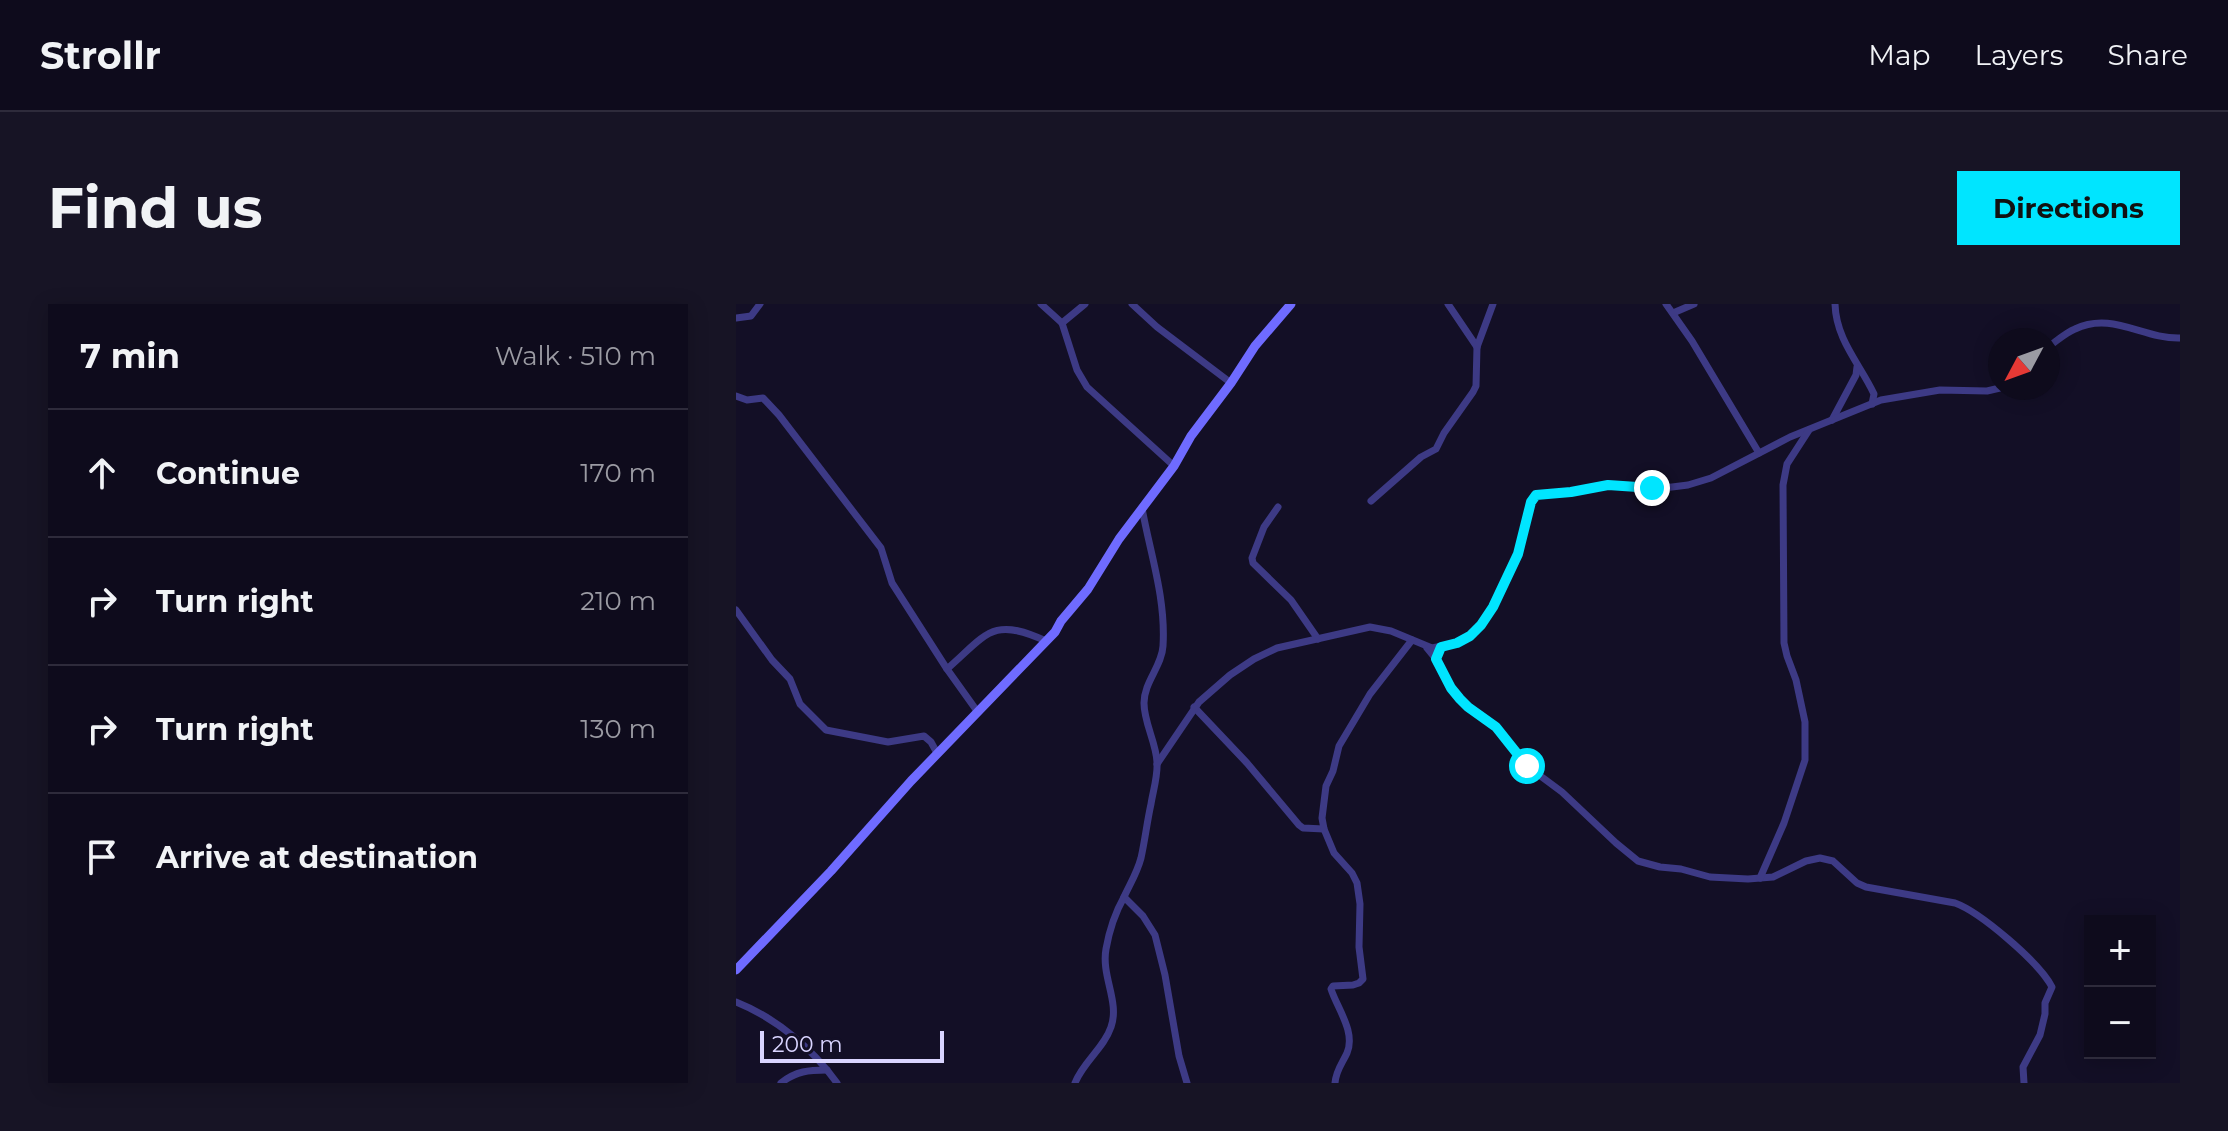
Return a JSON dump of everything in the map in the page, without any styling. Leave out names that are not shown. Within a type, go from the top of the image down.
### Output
[{"type":"street","points":[[736,318],[751,316],[760,304]]},
{"type":"street","points":[[1041,304],[1062,323],[1077,370],[1087,387],[1174,466]]},
{"type":"street","points":[[1062,323],[1085,304]]},
{"type":"street","points":[[1132,304],[1166,335],[1231,383]]},
{"type":"street","points":[[736,970],[831,871],[937,753],[1046,641],[1088,589],[1119,539],[1174,466],[1191,436],[1255,346],[1291,304]]},
{"type":"street","points":[[1448,304],[1477,347]]},
{"type":"street","points":[[1371,501],[1421,457],[1436,449],[1474,391],[1477,347],[1493,304]]},
{"type":"street","points":[[1666,304],[1759,453]]},
{"type":"street","points":[[1673,313],[1694,304]]},
{"type":"street","points":[[1835,304],[1845,342],[1878,397]]},
{"type":"street","points":[[2060,338],[2073,329],[2104,322],[2132,327],[2160,337],[2180,338]]},
{"type":"street","points":[[1832,420],[1856,375],[1857,365]]},
{"type":"street","points":[[1426,647],[1441,647],[1463,640],[1481,625],[1515,563],[1531,502],[1536,495],[1608,485],[1652,488],[1688,485],[1711,478],[1790,437],[1872,404],[1878,397],[1940,390],[1988,391]]},
{"type":"street","points":[[736,396],[752,400],[763,398],[881,548],[892,583],[977,711]]},
{"type":"street","points":[[1760,878],[1784,823],[1805,760],[1805,722],[1784,643],[1783,485],[1787,464],[1810,429]]},
{"type":"street","points":[[1278,507],[1264,527],[1252,558],[1253,563],[1291,600],[1318,639]]},
{"type":"street","points":[[1075,1083],[1112,1024],[1113,1007],[1104,964],[1110,935],[1141,858],[1157,764],[1144,700],[1163,650],[1162,612],[1142,508]]},
{"type":"street","points":[[736,610],[790,679],[800,704],[826,730],[888,742],[924,736],[937,753]]},
{"type":"street","points":[[1157,764],[1194,707],[1230,675],[1254,659],[1286,645],[1377,627],[1426,647],[1451,688],[1468,707],[1496,727],[1527,766],[1562,792],[1638,861],[1710,877],[1760,878],[1773,877],[1806,861],[1828,859],[1866,887],[1955,903],[1979,915],[2034,964],[2052,987],[2045,1001],[2040,1035],[2023,1067],[2024,1083]]},
{"type":"street","points":[[947,669],[993,630],[1026,632],[1046,641]]},
{"type":"street","points":[[1335,1083],[1337,1069],[1349,1043],[1348,1031],[1331,989],[1333,986],[1359,983],[1364,974],[1359,947],[1357,883],[1334,853],[1324,829],[1322,818],[1326,786],[1339,746],[1370,694],[1412,640]]},
{"type":"street","points":[[1436,659],[1441,647]]},
{"type":"street","points":[[1194,707],[1299,825],[1324,829]]},
{"type":"street","points":[[1124,897],[1143,916],[1155,935],[1187,1083]]},
{"type":"street","points":[[736,1002],[811,1051],[837,1083]]},
{"type":"street","points":[[781,1083],[797,1072],[827,1070]]},
{"type":"route","points":[[1527,766],[1496,727],[1468,707],[1451,688],[1436,659],[1441,647],[1470,636],[1493,607],[1515,563],[1531,502],[1536,495],[1608,485],[1652,488]]}]
